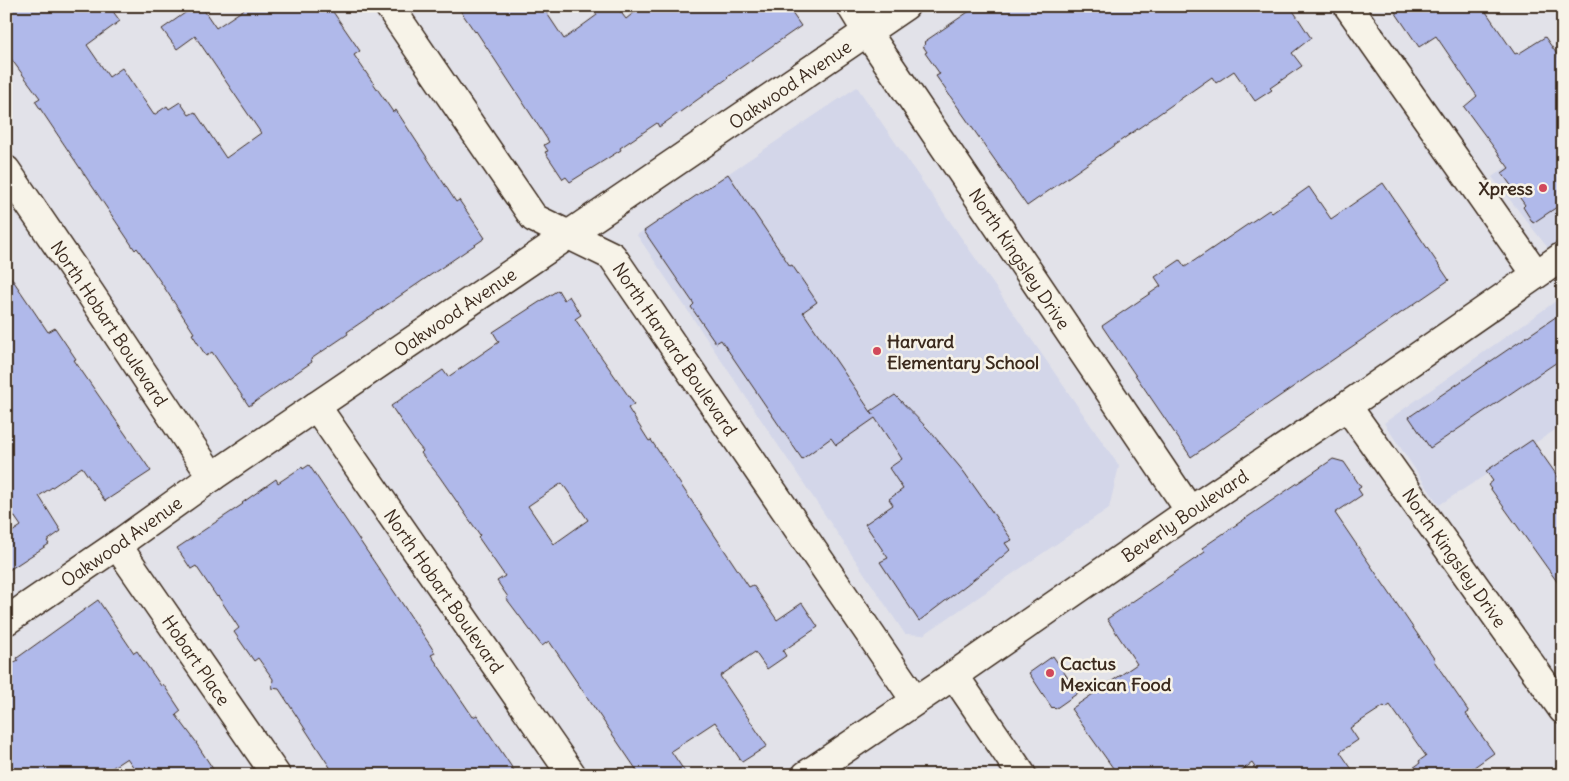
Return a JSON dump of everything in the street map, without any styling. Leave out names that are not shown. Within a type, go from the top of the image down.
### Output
[{"type":"street","name":"North Harvard Boulevard","points":[[389,6],[534,218],[612,256],[915,700]]},
{"type":"street","name":"North Kingsley Drive","points":[[851,6],[1190,511]]},
{"type":"street","name":"Oakwood Avenue","points":[[6,621],[212,477],[905,6]]},
{"type":"street","points":[[1348,6],[1536,274]]},
{"type":"street","name":"North Hobart Boulevard","points":[[6,170],[212,477]]},
{"type":"street","name":"Beverly Boulevard","points":[[806,775],[1190,511],[1347,406],[1563,256]]},
{"type":"street","name":"North Hobart Boulevard","points":[[316,406],[572,775]]},
{"type":"street","name":"North Kingsley Drive","points":[[1347,406],[1563,710]]},
{"type":"street","name":"Hobart Place","points":[[117,545],[276,775]]},
{"type":"street","points":[[954,675],[1022,775]]},
{"type":"shaded area","name":"Harvard Elementary School","points":[[857,87],[1119,466],[1109,508],[923,635],[905,634],[637,235]]},
{"type":"shaded area","points":[[1563,127],[1563,267],[1492,177]]},
{"type":"shaded area","points":[[1563,296],[1563,425],[1439,505],[1384,423]]},
{"type":"building","points":[[6,6],[109,6],[120,21],[87,45],[109,77],[122,68],[154,115],[167,106],[169,109],[180,102],[189,115],[195,112],[226,158],[261,133],[195,36],[177,49],[162,29],[195,6],[201,6],[216,28],[249,6],[329,6],[360,51],[354,55],[393,112],[396,110],[456,202],[459,200],[485,238],[347,332],[348,334],[311,359],[312,362],[249,406],[212,352],[206,356],[192,334],[194,333],[162,284],[137,248],[135,250],[35,101],[40,98],[6,52]]},
{"type":"building","points":[[457,6],[542,6],[564,39],[597,15],[591,6],[616,6],[626,19],[642,6],[787,6],[801,26],[659,127],[657,123],[620,148],[621,150],[570,182],[566,177],[563,179],[545,152],[548,151],[544,145],[549,142],[476,31]]},
{"type":"building","points":[[977,6],[1290,6],[1311,38],[1292,53],[1302,66],[1255,101],[1234,71],[1216,83],[1212,77],[1027,206],[936,76],[940,74],[925,53],[927,52],[923,46],[926,44],[924,42]]},
{"type":"building","points":[[1391,6],[1482,6],[1515,54],[1545,37],[1563,63],[1563,203],[1533,223],[1523,207],[1525,205],[1502,173],[1509,168],[1464,107],[1477,96],[1436,36],[1419,47]]},
{"type":"building","points":[[728,174],[790,266],[792,265],[817,302],[803,312],[873,415],[871,411],[895,395],[929,430],[964,472],[1012,540],[1005,543],[1010,550],[919,621],[880,562],[888,558],[865,524],[893,505],[889,499],[903,489],[889,468],[902,459],[875,418],[836,445],[831,438],[802,459],[721,340],[716,343],[691,307],[694,304],[644,231]]},
{"type":"building","points":[[1383,183],[1449,280],[1191,457],[1102,326],[1161,286],[1155,277],[1180,260],[1185,267],[1269,210],[1272,213],[1309,187],[1331,219]]},
{"type":"building","points":[[6,270],[48,332],[55,328],[76,359],[74,360],[151,471],[105,501],[82,467],[39,496],[61,531],[47,541],[49,544],[6,572],[6,536],[21,526],[6,504]]},
{"type":"building","points":[[558,290],[564,300],[569,296],[581,315],[575,319],[634,404],[628,408],[749,587],[753,585],[777,620],[802,603],[818,627],[783,651],[786,656],[767,669],[755,652],[720,676],[767,746],[742,762],[715,722],[671,751],[687,775],[640,775],[549,641],[542,646],[506,598],[508,597],[497,581],[505,576],[478,537],[480,535],[421,453],[423,451],[391,406],[443,370],[448,377],[499,342],[493,332]],"holes":[[[562,483],[588,520],[554,544],[528,506]]]},
{"type":"building","points":[[1563,312],[1563,358],[1430,448],[1409,417]]},
{"type":"building","points":[[1532,440],[1563,484],[1563,590],[1488,485],[1493,481],[1486,471]]},
{"type":"building","points":[[1333,459],[1344,462],[1361,487],[1358,489],[1362,495],[1335,513],[1435,660],[1469,712],[1466,714],[1494,753],[1463,775],[1403,775],[1420,763],[1419,761],[1426,756],[1390,705],[1386,708],[1384,706],[1350,728],[1358,740],[1340,752],[1356,775],[1260,775],[1252,763],[1236,775],[1118,775],[1071,709],[1137,664],[1107,619],[1205,552],[1202,548]]},
{"type":"building","points":[[309,465],[430,645],[435,653],[431,655],[473,717],[477,715],[517,775],[335,775],[279,689],[272,688],[273,679],[258,658],[254,661],[234,632],[239,628],[218,596],[196,566],[191,569],[177,548],[243,504],[276,479],[278,483],[302,467],[303,469]]},
{"type":"building","points":[[98,600],[134,653],[137,651],[161,686],[163,684],[181,711],[176,715],[197,743],[217,775],[139,775],[127,758],[101,775],[6,775],[6,668],[18,660],[17,658]]},
{"type":"building","points":[[1053,656],[1078,693],[1055,709],[1052,708],[1029,673]]},
{"type":"place","name":"Xpress","points":[[1543,188]]},
{"type":"place","name":"Harvard Elementary School","points":[[877,351]]},
{"type":"place","name":"Cactus Mexican Food","points":[[1050,673]]}]
